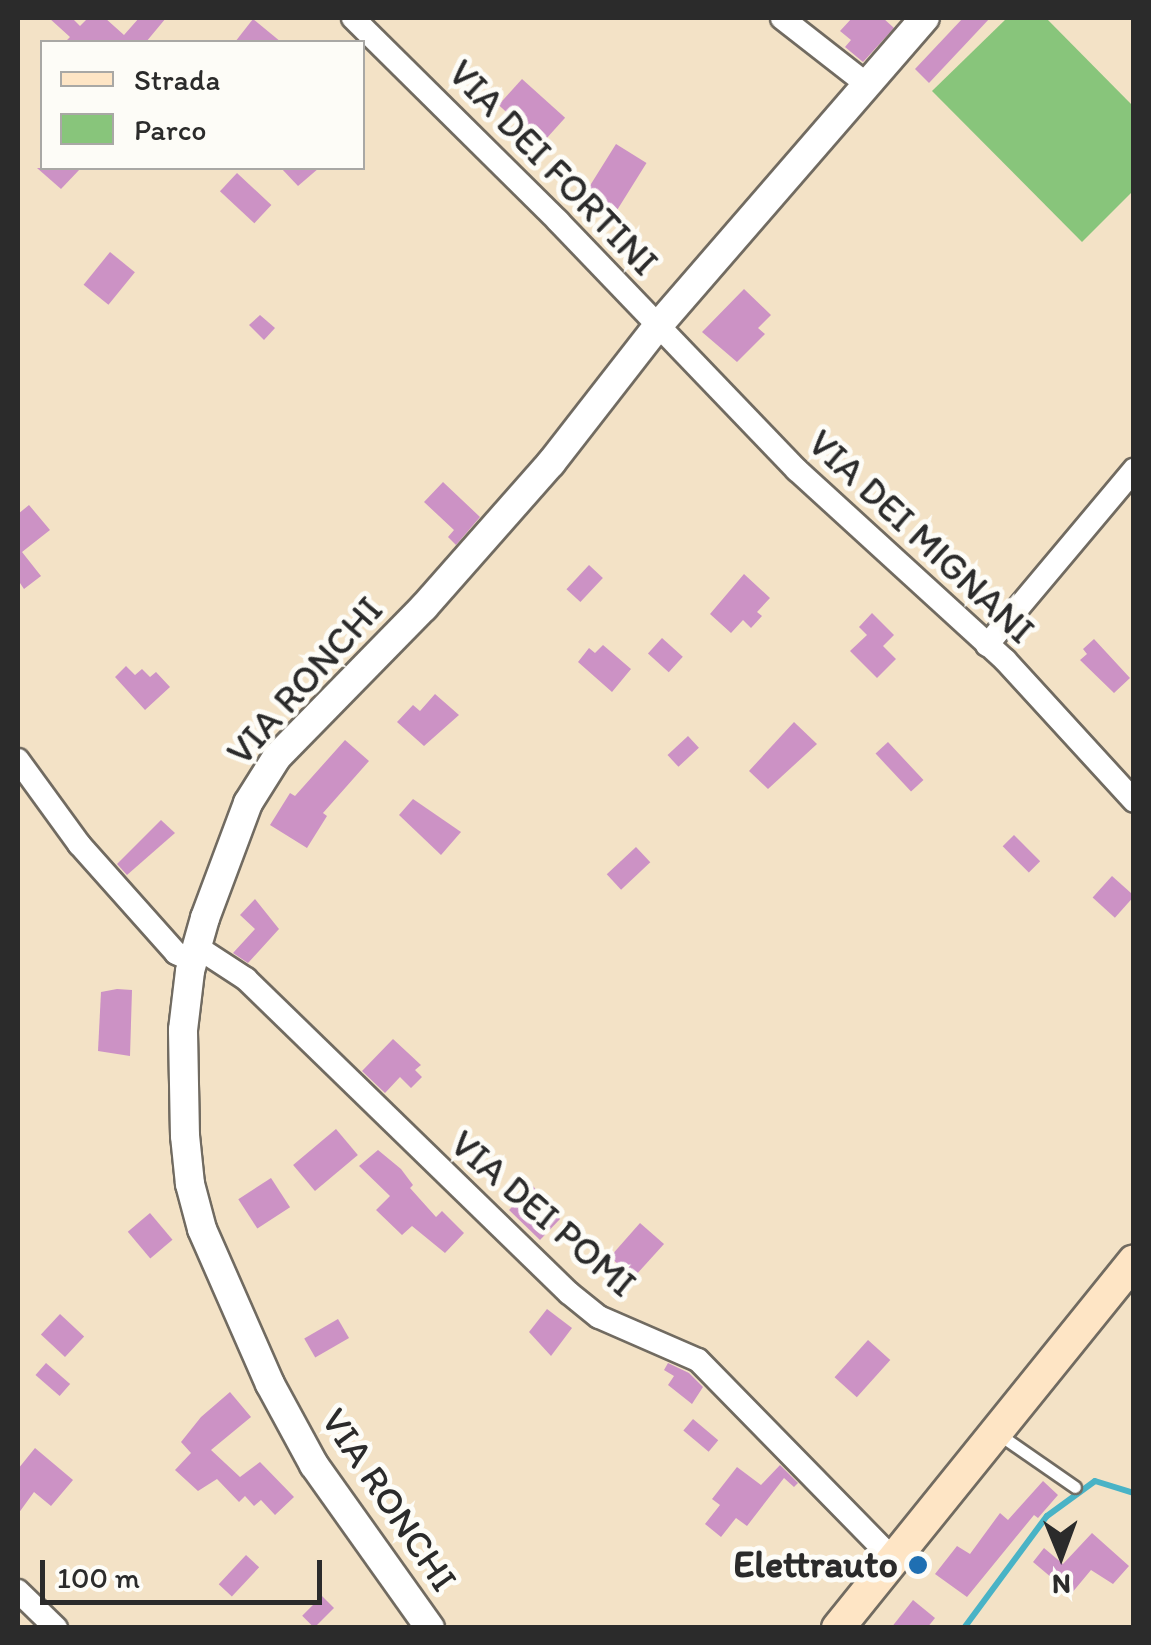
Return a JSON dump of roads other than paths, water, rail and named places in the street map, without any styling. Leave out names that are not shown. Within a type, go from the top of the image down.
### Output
[{"type":"main road","points":[[838,1628],[1134,1260]]},
{"type":"street","name":"VIA DEI FORTINI","points":[[353,18],[558,220],[657,327]]},
{"type":"street","points":[[782,18],[864,82]]},
{"type":"street","name":"VIA RONCHI","points":[[430,1628],[314,1465],[270,1384],[202,1229],[190,1184],[185,1136],[183,1030],[195,954],[248,803],[277,757],[424,607],[864,82],[925,18]]},
{"type":"street","name":"VIA DEI MIGNANI","points":[[657,327],[797,470],[987,645],[1134,802]]},
{"type":"street","points":[[987,645],[1134,470]]},
{"type":"street","name":"VIA DEI POMI","points":[[18,760],[79,844],[176,953],[195,954],[246,980],[569,1293],[599,1317],[698,1360],[893,1559]]},
{"type":"street","points":[[18,1591],[56,1628]]},
{"type":"lane","points":[[996,1432],[1076,1487]]},
{"type":"waterway","points":[[964,1628],[1047,1516],[1095,1481],[1134,1493]]},
{"type":"place","name":"Elettrauto","points":[[918,1565]]}]
